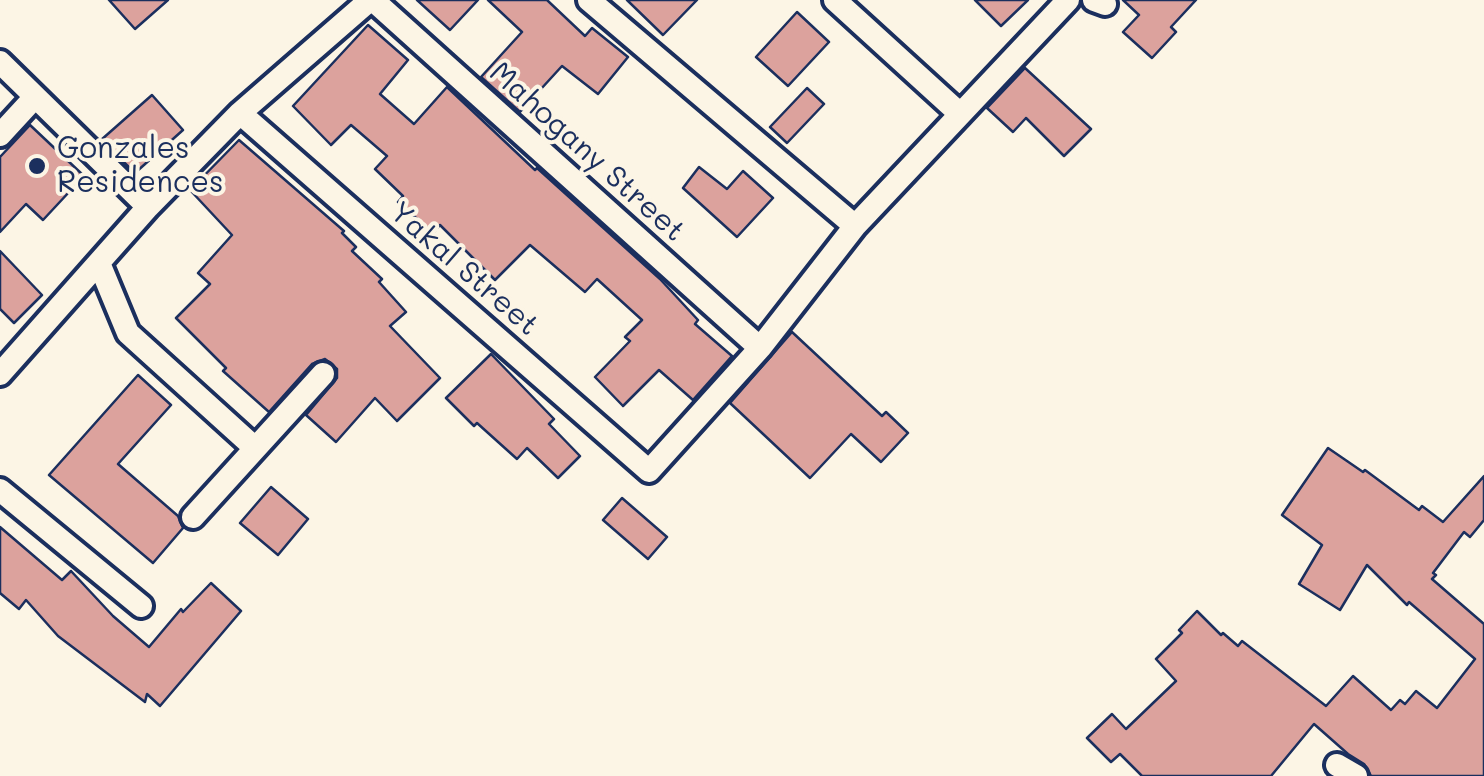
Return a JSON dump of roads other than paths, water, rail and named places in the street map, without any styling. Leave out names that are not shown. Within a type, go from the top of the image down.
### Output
[{"type":"street","points":[[0,374],[148,207],[240,112],[372,0]]},
{"type":"street","name":"Mahogany Street","points":[[372,0],[760,348]]},
{"type":"street","points":[[589,0],[854,226]]},
{"type":"street","points":[[835,0],[958,113]]},
{"type":"street","points":[[760,348],[854,226],[1068,0]]},
{"type":"street","points":[[0,62],[148,207]]},
{"type":"street","points":[[0,135],[35,97]]},
{"type":"street","name":"Yakal Street","points":[[240,112],[649,471],[760,348]]},
{"type":"street","points":[[98,263],[128,333],[255,448]]},
{"type":"street","points":[[193,517],[323,374]]},
{"type":"street","points":[[0,490],[141,606]]},
{"type":"place","name":"Gonzales Residences","points":[[37,166]]}]
